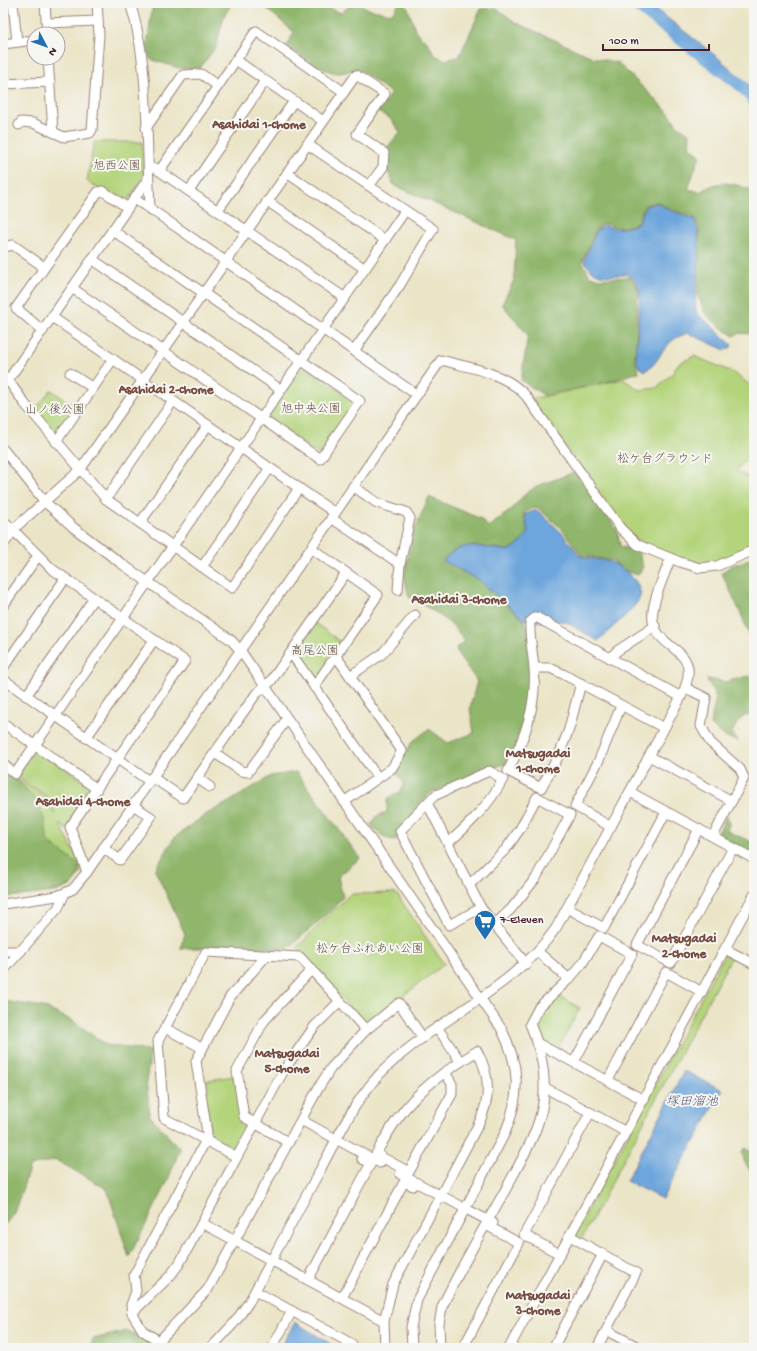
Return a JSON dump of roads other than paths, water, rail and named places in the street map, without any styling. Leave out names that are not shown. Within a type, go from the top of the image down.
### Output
[{"type":"street","points":[[13,3],[17,42]]},
{"type":"street","points":[[45,3],[47,23],[98,21]]},
{"type":"street","points":[[18,125],[21,122],[33,123],[64,137],[90,133],[92,130],[98,21],[97,3]]},
{"type":"street","points":[[130,3],[142,56],[147,164],[150,206],[152,210]]},
{"type":"street","points":[[160,170],[256,31],[344,92]]},
{"type":"street","points":[[3,44],[26,41]]},
{"type":"street","points":[[236,60],[323,121]]},
{"type":"street","points":[[49,66],[53,132]]},
{"type":"street","points":[[146,128],[183,74],[201,74],[218,86]]},
{"type":"street","points":[[3,545],[13,532],[80,470],[356,75],[385,94],[357,134],[384,154],[383,167],[369,186]]},
{"type":"street","points":[[189,191],[265,81]]},
{"type":"street","points":[[3,84],[50,82]]},
{"type":"street","points":[[218,210],[294,101]]},
{"type":"street","points":[[307,144],[433,229],[400,285],[354,351]]},
{"type":"street","points":[[147,164],[160,170],[345,298]]},
{"type":"street","points":[[287,173],[385,240]]},
{"type":"street","points":[[148,179],[6,382],[106,499],[232,588],[299,488]]},
{"type":"street","points":[[43,331],[16,308],[44,267],[98,192],[103,190],[128,208]]},
{"type":"street","points":[[134,199],[152,210],[417,395]]},
{"type":"street","points":[[267,201],[365,269]]},
{"type":"street","points":[[3,764],[15,774],[405,211]]},
{"type":"street","points":[[72,288],[320,459],[325,452],[360,401],[112,230]]},
{"type":"street","points":[[3,247],[13,246],[44,267]]},
{"type":"street","points":[[92,259],[281,390]]},
{"type":"street","points":[[52,317],[299,488],[400,564]]},
{"type":"street","points":[[56,442],[113,359]]},
{"type":"street","points":[[3,904],[58,896],[73,889],[133,805],[441,360],[497,376],[514,384],[526,396],[630,539],[638,545],[670,559],[706,568],[717,566],[754,550]]},
{"type":"street","points":[[70,373],[93,388]]},
{"type":"street","points":[[106,499],[173,401]]},
{"type":"street","points":[[140,524],[208,425]]},
{"type":"street","points":[[3,449],[45,502],[92,543],[231,640],[240,650],[501,1028],[511,1051],[517,1081],[515,1105],[505,1133],[424,1283],[417,1300],[411,1327],[412,1348]]},
{"type":"street","points":[[202,567],[270,468]]},
{"type":"street","points":[[353,486],[377,504],[406,512],[410,518],[400,564],[398,590]]},
{"type":"street","points":[[3,520],[38,556],[65,579],[185,661],[70,827],[86,872]]},
{"type":"street","points":[[311,548],[378,595],[314,687]]},
{"type":"street","points":[[3,606],[38,556]]},
{"type":"street","points":[[211,1348],[235,1322],[255,1291],[336,1142],[368,1087],[388,1066],[437,1027],[526,964],[538,952],[556,928],[686,688],[689,672],[685,660],[658,632],[655,626],[653,612],[670,559]]},
{"type":"street","points":[[3,679],[117,759],[183,798],[256,694],[270,681],[291,653],[346,573]]},
{"type":"street","points":[[3,668],[65,579]]},
{"type":"street","points":[[26,696],[94,598]]},
{"type":"street","points":[[350,676],[382,654],[415,615]]},
{"type":"street","points":[[581,684],[569,730],[559,755],[541,788],[508,771],[523,741],[534,702],[534,668],[530,622],[536,618],[681,697]]},
{"type":"street","points":[[610,658],[617,651],[655,626]]},
{"type":"street","points":[[86,738],[154,640]]},
{"type":"street","points":[[291,653],[378,778]]},
{"type":"street","points":[[336,656],[402,751],[392,768],[344,802]]},
{"type":"street","points":[[534,668],[550,668],[664,728]]},
{"type":"street","points":[[686,688],[706,698],[701,726],[710,742],[740,770],[744,778],[713,836]]},
{"type":"street","points":[[610,829],[575,806],[599,760],[621,706]]},
{"type":"street","points":[[215,752],[241,771],[248,772],[287,719]]},
{"type":"street","points":[[3,723],[97,789]]},
{"type":"street","points":[[649,756],[732,801]]},
{"type":"street","points":[[448,843],[464,829],[492,799],[503,779],[489,771],[434,796],[400,831],[449,925],[481,908]]},
{"type":"street","points":[[503,773],[610,829]]},
{"type":"street","points":[[197,778],[210,787]]},
{"type":"street","points":[[630,792],[754,859]]},
{"type":"street","points":[[470,885],[506,849],[520,829],[537,797],[570,815],[536,878],[511,909],[494,926]]},
{"type":"street","points":[[427,803],[481,908],[526,964]]},
{"type":"street","points":[[103,848],[120,860],[150,817],[133,805]]},
{"type":"street","points":[[566,910],[604,928],[666,812]]},
{"type":"street","points":[[699,829],[637,945],[671,963],[733,848]]},
{"type":"street","points":[[3,971],[58,908],[65,893]]},
{"type":"street","points":[[509,1348],[754,895]]},
{"type":"street","points":[[566,910],[704,989]]},
{"type":"street","points":[[440,1348],[439,1324],[442,1307],[534,1134],[543,1103],[544,1087],[539,1044],[530,1024],[539,1007],[569,979],[582,964],[599,936],[632,954],[574,1062]]},
{"type":"street","points":[[725,949],[754,964]]},
{"type":"street","points":[[3,951],[21,951]]},
{"type":"street","points":[[237,1157],[164,1118],[158,1041],[206,952],[300,957],[366,1030]]},
{"type":"street","points":[[538,952],[569,979]]},
{"type":"street","points":[[267,955],[230,997],[196,1061],[207,1133],[206,1140],[134,1274],[136,1291],[131,1305],[132,1314],[142,1331],[161,1345],[208,1289],[288,1142],[331,1068],[366,1030],[399,1003],[423,1038]]},
{"type":"street","points":[[288,1142],[244,1117],[237,1071],[264,1021],[312,969]]},
{"type":"street","points":[[608,1080],[666,972],[704,989]]},
{"type":"street","points":[[132,1314],[170,1276],[179,1264],[284,1070],[314,1028],[340,1001]]},
{"type":"street","points":[[437,1027],[460,1061]]},
{"type":"street","points":[[165,1028],[202,1048]]},
{"type":"street","points":[[539,1044],[644,1100]]},
{"type":"street","points":[[385,1348],[384,1321],[393,1284],[480,1122],[488,1099],[487,1075],[477,1051],[460,1061],[445,1072],[422,1089],[392,1125],[376,1154],[409,1172],[452,1094],[452,1084],[445,1072]]},
{"type":"street","points":[[544,1087],[626,1132]]},
{"type":"street","points":[[559,1256],[524,1235],[590,1113]]},
{"type":"street","points":[[301,1120],[371,1163],[308,1280]]},
{"type":"street","points":[[336,1142],[439,1197]]},
{"type":"street","points":[[342,1298],[404,1182],[459,1205]]},
{"type":"street","points":[[463,1348],[519,1243],[470,1211]]},
{"type":"street","points":[[202,1223],[384,1321]]},
{"type":"street","points":[[487,1223],[559,1256]]},
{"type":"street","points":[[570,1236],[636,1273],[597,1348]]},
{"type":"street","points":[[553,1348],[603,1254]]},
{"type":"street","points":[[255,1291],[352,1344],[350,1348]]},
{"type":"street","points":[[272,1348],[292,1310]]},
{"type":"street","points":[[607,1331],[640,1348]]},
{"type":"water","points":[[641,3],[648,3],[716,56],[754,89],[754,96],[705,53]]},
{"type":"water","points":[[658,203],[669,210],[694,219],[699,240],[696,312],[732,345],[730,348],[725,350],[688,333],[673,340],[655,363],[644,371],[639,367],[636,359],[640,292],[636,281],[627,274],[608,276],[598,274],[588,267],[584,261],[597,230],[605,225],[618,229],[638,223],[646,206]]},
{"type":"water","points":[[537,510],[562,533],[580,556],[615,564],[631,576],[639,586],[640,597],[638,601],[628,613],[598,641],[566,622],[557,621],[554,623],[525,620],[479,580],[443,561],[455,550],[468,546],[506,550],[512,549],[528,534],[525,514]]},
{"type":"water","name":"塚田溜池","points":[[684,1071],[723,1090],[662,1199],[626,1181]]},
{"type":"water","points":[[295,1322],[337,1348],[280,1348]]},
{"type":"waterway","points":[[634,3],[741,85],[754,100]]},
{"type":"place","name":"7-Eleven","points":[[485,940]]},
{"type":"district","name":"Asahidai 1-chome","points":[[259,125]]},
{"type":"district","name":"Asahidai 2-chome","points":[[166,390]]},
{"type":"district","name":"Asahidai 3-chome","points":[[459,600]]},
{"type":"district","name":"Matsugadai 1-chome","points":[[538,762]]},
{"type":"district","name":"Asahidai 4-chome","points":[[83,802]]},
{"type":"district","name":"Matsugadai 2-chome","points":[[684,946]]},
{"type":"district","name":"Matsugadai 5-chome","points":[[287,1062]]},
{"type":"district","name":"Matsugadai 3-chome","points":[[538,1304]]},
{"type":"park label","name":"旭西公園","points":[[117,167]]},
{"type":"park label","name":"旭中央公園","points":[[311,410]]},
{"type":"park label","name":"山ノ後公園","points":[[55,411]]},
{"type":"park label","name":"松ケ台グラウンド","points":[[665,460]]},
{"type":"park label","name":"高尾公園","points":[[315,652]]},
{"type":"park label","name":"松ケ台ふれあい公園","points":[[370,950]]}]
